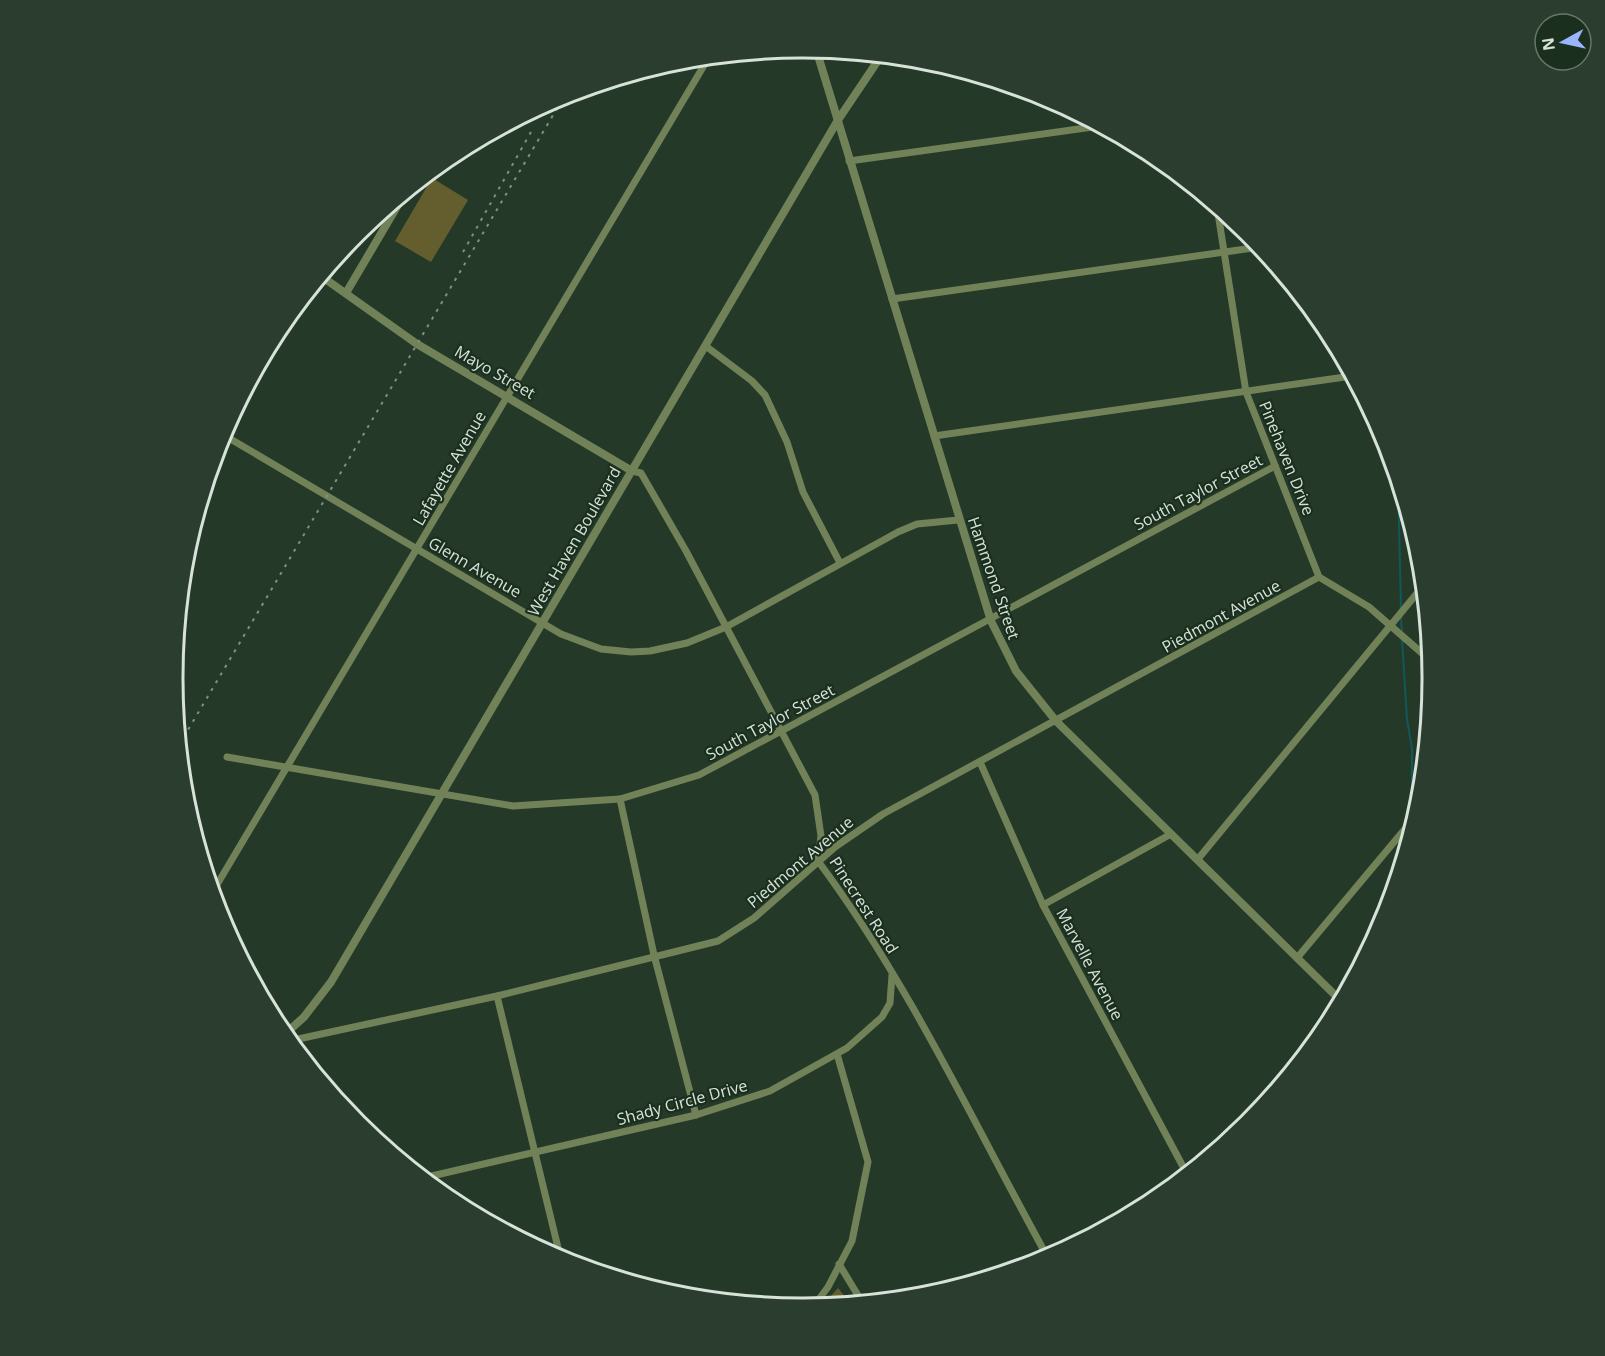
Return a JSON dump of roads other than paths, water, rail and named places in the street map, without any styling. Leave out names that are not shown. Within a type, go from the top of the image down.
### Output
[{"type":"street","name":"Hammond Street","points":[[819,59],[958,520],[1003,651],[1056,721],[1335,994]]},
{"type":"street","name":"West Haven Boulevard","points":[[292,1028],[304,1017],[331,982],[707,347],[838,120],[876,63]]},
{"type":"street","name":"Lafayette Avenue","points":[[218,883],[703,67]]},
{"type":"street","points":[[849,161],[1087,128]]},
{"type":"street","points":[[346,293],[394,212]]},
{"type":"street","name":"Pinehaven Drive","points":[[1219,219],[1246,392],[1319,578]]},
{"type":"street","points":[[892,299],[1249,249]]},
{"type":"street","name":"Mayo Street","points":[[328,281],[417,344],[632,471]]},
{"type":"street","points":[[707,347],[752,381],[765,395],[782,431],[803,492],[840,563]]},
{"type":"street","points":[[934,436],[1344,377]]},
{"type":"street","name":"Glenn Avenue","points":[[231,439],[561,634],[601,649],[650,651],[687,643],[726,627],[840,563],[917,524],[958,520]]},
{"type":"street","name":"South Taylor Street","points":[[227,757],[513,806],[620,799],[699,775],[991,621],[1275,466]]},
{"type":"street","name":"Pinecrest Road","points":[[632,471],[641,473],[815,795],[821,836],[818,861],[844,896],[892,972],[1043,1249]]},
{"type":"street","points":[[1319,578],[1369,607],[1421,652]]},
{"type":"street","name":"Piedmont Avenue","points":[[299,1039],[497,996],[718,940],[733,933],[854,832],[883,814],[1319,578]]},
{"type":"street","points":[[1198,859],[1416,594]]},
{"type":"street","name":"Marvelle Avenue","points":[[980,762],[1043,905],[1183,1167]]},
{"type":"street","points":[[620,799],[654,955],[696,1115]]},
{"type":"street","points":[[1043,905],[1171,834]]},
{"type":"street","points":[[1297,958],[1402,834]]},
{"type":"street","name":"Shady Circle Drive","points":[[434,1175],[696,1115],[770,1091],[837,1054],[882,1017],[893,990],[892,972]]},
{"type":"street","points":[[497,996],[558,1247]]},
{"type":"street","points":[[820,1297],[852,1241],[868,1162],[837,1054]]},
{"type":"street","points":[[839,1264],[857,1295]]},
{"type":"waterway","points":[[1399,511],[1401,609]]},
{"type":"waterway","points":[[1401,618],[1402,633]]},
{"type":"waterway","points":[[1402,639],[1407,719],[1412,749],[1412,788]]},
{"type":"railway","points":[[186,734],[556,110]]},
{"type":"railway","points":[[463,252],[531,132]]}]
